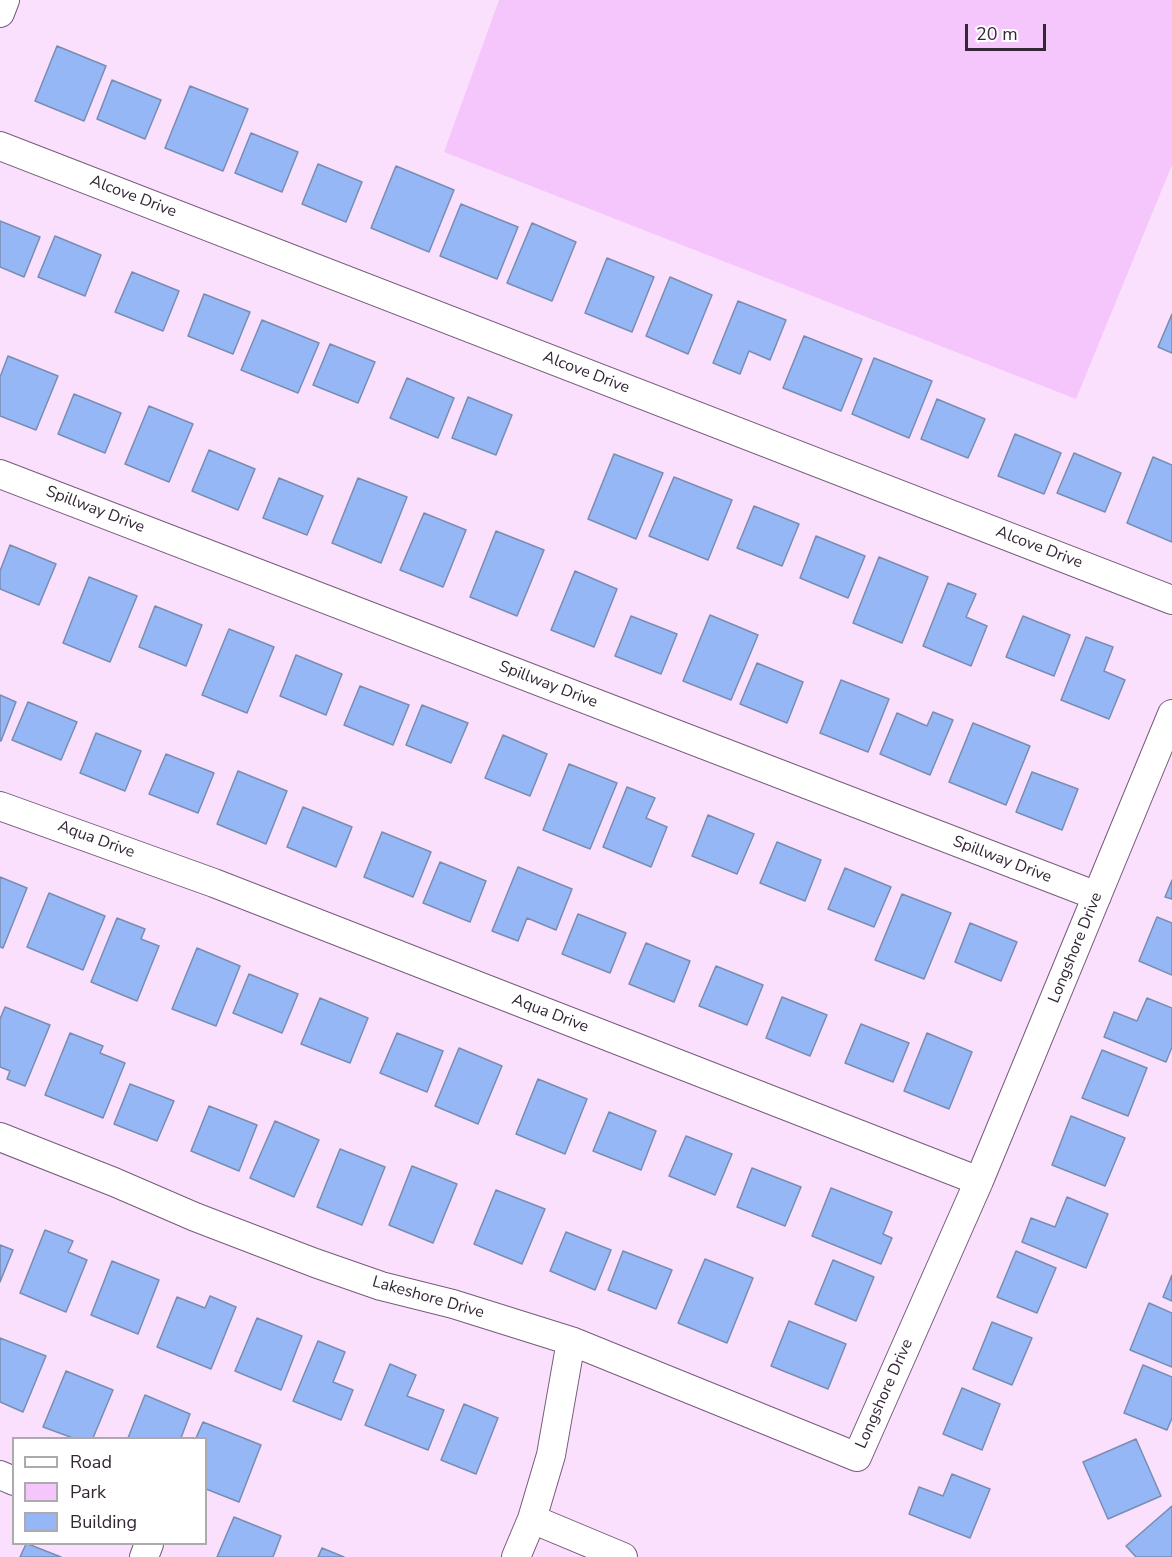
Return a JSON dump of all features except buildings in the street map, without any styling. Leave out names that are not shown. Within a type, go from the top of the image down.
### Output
[{"type":"street","points":[[0,13],[5,0]]},
{"type":"street","name":"Alcove Drive","points":[[0,146],[1172,600]]},
{"type":"street","name":"Spillway Drive","points":[[0,474],[1097,896]]},
{"type":"street","name":"Longshore Drive","points":[[857,1457],[979,1181],[1172,714]]},
{"type":"street","name":"Aqua Drive","points":[[0,806],[214,883],[979,1181]]},
{"type":"street","name":"Lakeshore Drive","points":[[0,1137],[195,1217],[315,1263],[381,1286],[453,1304],[571,1341],[857,1457]]},
{"type":"street","points":[[516,1557],[532,1519],[551,1455],[571,1341]]},
{"type":"street","points":[[532,1519],[623,1557]]},
{"type":"green space","points":[[499,0],[1172,0],[1172,165],[1076,399],[444,152]]}]
